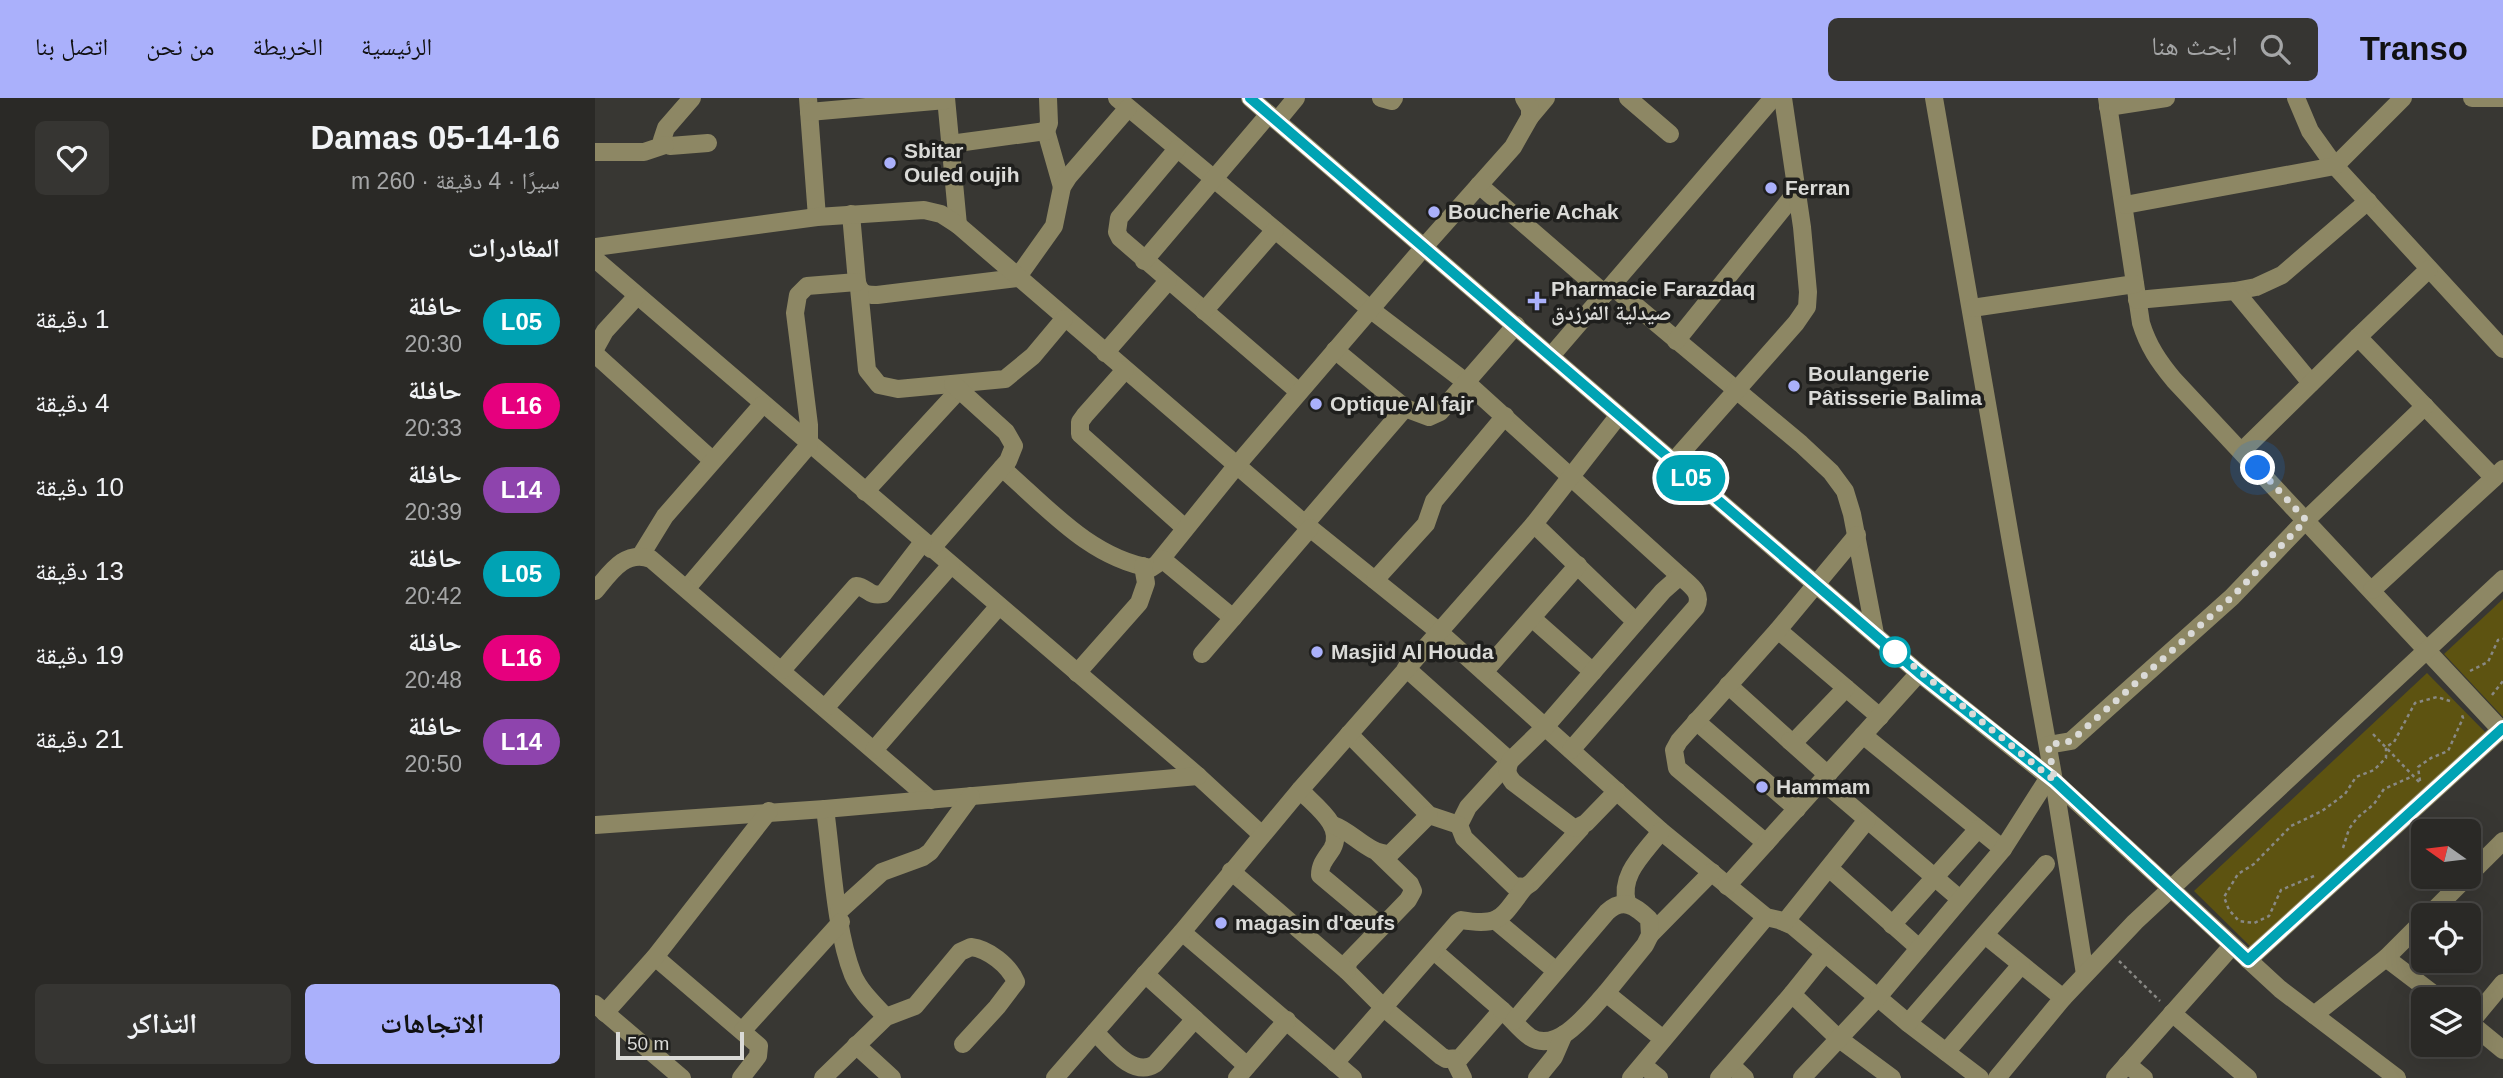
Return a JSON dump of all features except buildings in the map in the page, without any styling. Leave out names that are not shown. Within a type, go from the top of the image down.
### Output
[{"type":"street","points":[[665,145],[662,135],[666,128],[692,98]]},
{"type":"street","points":[[1048,98],[1049,123],[1046,131],[1062,187]]},
{"type":"street","points":[[1250,98],[1919,673],[2052,779],[2280,989],[2397,1078]]},
{"type":"street","points":[[1144,261],[1214,179],[1296,98]]},
{"type":"street","points":[[1381,98],[1392,101],[1394,98]]},
{"type":"street","points":[[1524,98],[1530,108],[1530,117]]},
{"type":"street","points":[[1077,673],[1139,603],[1145,592],[1152,564],[1513,147],[1530,117],[1546,98]]},
{"type":"street","points":[[1628,98],[1670,134]]},
{"type":"street","points":[[1551,356],[1773,98]]},
{"type":"street","points":[[1673,462],[1796,323],[1807,307],[1807,268],[1783,98]]},
{"type":"street","points":[[1934,98],[2048,745],[2085,974]]},
{"type":"street","points":[[2166,98],[2108,102],[2136,292],[2147,342],[2174,380],[2502,730],[2248,960]]},
{"type":"street","points":[[2296,98],[2310,131],[2335,166],[2503,349]]},
{"type":"street","points":[[2125,205],[2335,166],[2403,98]]},
{"type":"street","points":[[2473,98],[2502,98]]},
{"type":"street","points":[[817,218],[808,105],[946,99],[958,225]]},
{"type":"street","points":[[858,285],[864,294],[877,295],[1017,278],[1054,226],[1062,187],[1123,101],[1370,309],[1467,383],[1699,594],[1696,607],[1571,750]]},
{"type":"street","points":[[950,144],[1046,131]]},
{"type":"street","points":[[595,152],[644,152],[665,145],[708,143]]},
{"type":"street","points":[[1177,149],[1126,208],[1117,225],[1120,238],[1299,392]]},
{"type":"street","points":[[1479,185],[1738,390],[1831,472],[1845,491],[1857,535],[1875,634]]},
{"type":"street","points":[[1676,341],[1797,191]]},
{"type":"street","points":[[1972,308],[2136,292],[2235,291],[2256,287],[2282,275],[2368,201]]},
{"type":"street","points":[[595,247],[851,214],[924,209],[941,214],[958,225],[1308,526],[1438,631],[1711,873],[1766,917],[1785,922],[1980,1078]]},
{"type":"street","points":[[851,214],[865,356],[872,379],[879,385],[898,389],[956,387],[996,381],[1014,374],[1033,356],[1064,318]]},
{"type":"street","points":[[1203,311],[1275,230]]},
{"type":"street","points":[[595,259],[762,405],[1198,776],[1262,835]]},
{"type":"street","points":[[2242,451],[2430,269]]},
{"type":"street","points":[[1105,353],[1168,281]]},
{"type":"street","points":[[687,588],[809,444],[795,313],[798,295],[807,286],[858,285]]},
{"type":"street","points":[[2235,291],[2311,383]]},
{"type":"street","points":[[637,296],[605,331],[595,352],[712,460]]},
{"type":"street","points":[[1335,350],[1405,408],[1423,416],[1435,415],[1467,383],[1516,325]]},
{"type":"street","points":[[2358,337],[2425,406],[2498,474],[2372,590]]},
{"type":"street","points":[[1125,370],[1080,422],[1080,435],[1185,528]]},
{"type":"street","points":[[782,670],[856,586],[870,594],[883,594],[1002,468],[1013,452],[1011,439],[956,387]]},
{"type":"street","points":[[865,492],[956,387]]},
{"type":"street","points":[[641,555],[665,516],[762,405]]},
{"type":"street","points":[[2048,745],[2071,741],[2232,597],[2306,520],[2425,406]]},
{"type":"street","points":[[1202,654],[1405,408]]},
{"type":"street","points":[[1055,1078],[1182,932],[1300,790],[1534,524],[1619,415]]},
{"type":"street","points":[[1375,580],[1426,524],[1434,501],[1505,416]]},
{"type":"street","points":[[1002,468],[1090,544],[1108,555],[1152,564],[1233,618]]},
{"type":"street","points":[[1534,524],[1636,622]]},
{"type":"street","points":[[1766,844],[1677,768],[1674,750],[1857,535]]},
{"type":"street","points":[[595,592],[631,557],[641,555],[662,567],[931,800]]},
{"type":"street","points":[[825,708],[951,565]]},
{"type":"street","points":[[1484,672],[1578,565]]},
{"type":"street","points":[[1525,887],[1514,886],[1464,838],[1459,825],[1468,807],[1545,727],[1636,622],[1680,576]]},
{"type":"street","points":[[1997,1078],[2063,998],[2110,947],[2503,579]]},
{"type":"street","points":[[874,750],[999,606]]},
{"type":"street","points":[[1532,618],[1593,672]]},
{"type":"street","points":[[1778,630],[1879,717]]},
{"type":"street","points":[[1406,668],[1510,761]]},
{"type":"street","points":[[1727,886],[1919,673]]},
{"type":"street","points":[[1728,685],[1790,741],[1867,820],[1960,899]]},
{"type":"street","points":[[1790,741],[1796,740],[1846,688]]},
{"type":"street","points":[[1696,722],[1797,809]]},
{"type":"street","points":[[1349,734],[1429,815],[1459,825]]},
{"type":"street","points":[[1863,735],[2003,849]]},
{"type":"street","points":[[1510,761],[1507,774],[1513,782],[1572,827],[1581,828]]},
{"type":"street","points":[[595,825],[825,809],[1198,776]]},
{"type":"street","points":[[1802,1078],[1878,997],[2003,849],[2052,779]]},
{"type":"street","points":[[1300,790],[1333,825],[1378,853],[1413,887],[1412,895],[1348,962],[1347,971]]},
{"type":"street","points":[[1335,1063],[1461,920],[1480,923],[1495,920],[1503,914],[1525,887],[1617,791]]},
{"type":"street","points":[[743,1030],[881,872],[930,852],[971,796]]},
{"type":"street","points":[[825,809],[840,916],[854,976],[864,993],[886,1017]]},
{"type":"street","points":[[682,1078],[600,1008],[655,957],[769,811]]},
{"type":"street","points":[[1378,853],[1390,854],[1395,851],[1429,815]]},
{"type":"street","points":[[1785,922],[1867,820]]},
{"type":"street","points":[[1333,825],[1337,837],[1321,866],[1320,875],[1382,927]]},
{"type":"street","points":[[1892,925],[1978,829]]},
{"type":"street","points":[[1627,903],[1625,889],[1628,874],[1661,831]]},
{"type":"street","points":[[2481,864],[2502,844]]},
{"type":"street","points":[[1908,1023],[2046,864]]},
{"type":"street","points":[[1829,868],[1919,948]]},
{"type":"street","points":[[1231,871],[1347,971],[1384,1008],[1441,1056],[1454,1060],[1460,1058],[1556,971],[1612,907],[1632,904],[1649,919],[1650,935]]},
{"type":"street","points":[[1434,951],[1530,1037],[1545,1041],[1573,1029],[1606,993],[1650,935],[1711,873]]},
{"type":"street","points":[[2441,903],[2455,889]]},
{"type":"street","points":[[1659,1078],[1637,1071],[1766,917]]},
{"type":"street","points":[[1495,920],[1556,971]]},
{"type":"street","points":[[1182,932],[1353,1078]]},
{"type":"street","points":[[2314,1015],[2386,958],[2411,933]]},
{"type":"street","points":[[1985,935],[2063,998]]},
{"type":"street","points":[[2144,1078],[2121,1071],[2232,946]]},
{"type":"street","points":[[823,1078],[886,1017],[915,1006],[960,952],[965,948],[977,947],[991,954],[1016,982],[1013,989],[963,1044]]},
{"type":"street","points":[[1745,1078],[1725,1072],[1825,953]]},
{"type":"street","points":[[655,957],[759,1046],[760,1051],[741,1078]]},
{"type":"street","points":[[2386,958],[2424,987]]},
{"type":"street","points":[[1946,1052],[2021,964]]},
{"type":"street","points":[[1145,974],[1195,1019],[1242,1072],[1287,1020]]},
{"type":"street","points":[[2481,1009],[2503,983]]},
{"type":"street","points":[[1606,993],[1663,1039]]},
{"type":"street","points":[[1792,994],[1838,1038],[1890,1077]]},
{"type":"street","points":[[2172,1013],[2248,1078]]},
{"type":"street","points":[[1095,1032],[1129,1066],[1142,1070],[1155,1064],[1195,1019]]},
{"type":"street","points":[[2481,1031],[2503,1050]]},
{"type":"street","points":[[1537,1078],[1554,1057],[1564,1034]]},
{"type":"street","points":[[856,1045],[892,1078]]},
{"type":"street","points":[[1454,1060],[1462,1078]]},
{"type":"path","points":[[2476,680],[2468,671],[2488,662],[2498,640],[2503,639]]},
{"type":"path","points":[[2483,688],[2491,697],[2503,681]]},
{"type":"path","points":[[2386,747],[2394,742],[2415,703],[2437,698],[2457,703]]},
{"type":"path","points":[[2373,734],[2421,785],[2418,767],[2448,751],[2463,718],[2460,711]]},
{"type":"path","points":[[2323,872],[2281,890],[2269,916],[2254,923],[2239,922],[2229,910],[2224,897],[2238,874],[2254,864],[2291,826],[2322,811],[2345,794],[2356,777],[2374,770],[2386,758],[2386,747]]},
{"type":"path","points":[[2341,855],[2349,829],[2357,818],[2374,804],[2384,789],[2413,776]]},
{"type":"path","points":[[2110,947],[2119,961],[2172,1013]]},
{"type":"shaded area","points":[[2503,599],[2503,717],[2444,654]]},
{"type":"shaded area","points":[[2427,673],[2489,736],[2252,948],[2194,891]]},
{"type":"bus line","name":"L05","points":[[1250,98],[1919,673],[2055,781],[2248,960],[2503,728]]},
{"type":"place","name":"Sbitar Ouled oujih","points":[[890,163]]},
{"type":"place","name":"Ferran","points":[[1771,188]]},
{"type":"place","name":"Boucherie Achak","points":[[1434,212]]},
{"type":"place","name":"Pharmacie Farazdaq صيدلية الفرزدق","points":[[1537,301]]},
{"type":"place","name":"Boulangerie Pâtisserie Balima","points":[[1794,386]]},
{"type":"place","name":"Optique Al fajr","points":[[1316,404]]},
{"type":"place","name":"Masjid Al Houda","points":[[1317,652]]},
{"type":"place","name":"Hammam","points":[[1762,787]]},
{"type":"place","name":"magasin d'œufs","points":[[1221,923]]},
{"type":"route","points":[[1895,652],[1890,647],[2055,781],[2048,745],[2071,741],[2232,597],[2306,520],[2258,468]]}]
